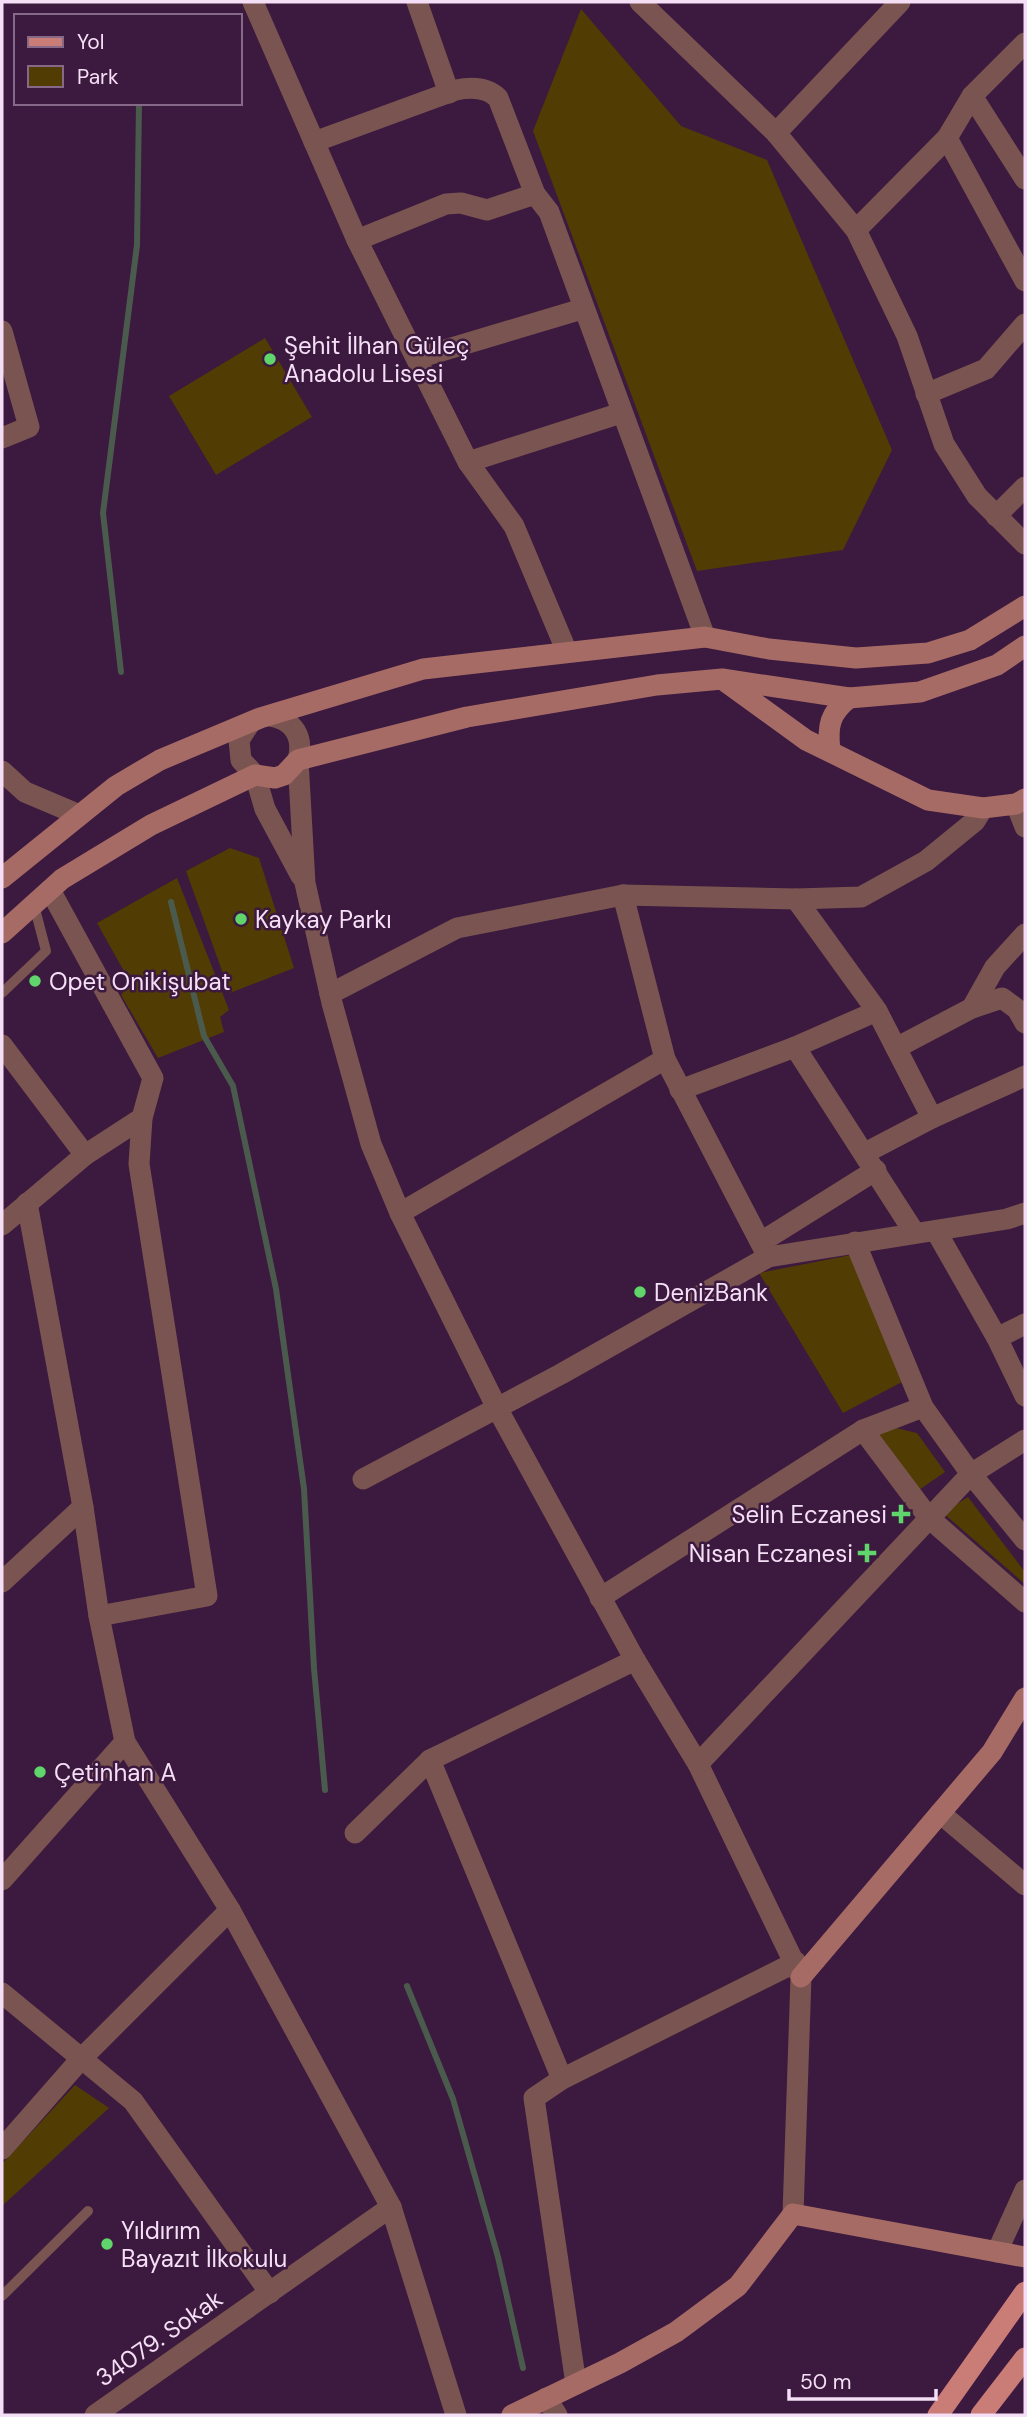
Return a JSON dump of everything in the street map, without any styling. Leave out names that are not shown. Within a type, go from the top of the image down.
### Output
[{"type":"main road","points":[[2,878],[77,814],[116,786],[160,760],[270,716],[423,669],[705,637],[769,649],[856,658],[928,653],[970,640],[1025,606]]},
{"type":"main road","points":[[2,933],[50,890],[151,825],[255,775],[275,778],[284,775],[298,760],[467,717],[657,685],[722,679],[849,698],[920,692],[997,665],[1025,646]]},
{"type":"main road","points":[[722,679],[806,740],[928,800],[983,808],[1021,801]]},
{"type":"main road","points":[[830,750],[829,721],[836,708],[849,698]]},
{"type":"main road","points":[[799,1969],[992,1752],[1025,1698]]},
{"type":"main road","points":[[512,2415],[552,2407],[576,2384],[676,2332],[738,2286],[793,2214],[1025,2257]]},
{"type":"main road","points":[[938,2415],[1025,2292]]},
{"type":"main road","points":[[981,2415],[1025,2358]]},
{"type":"street","points":[[253,2],[357,240],[468,462],[514,526],[567,652]]},
{"type":"street","points":[[417,2],[449,93]]},
{"type":"street","points":[[640,2],[776,133],[856,230],[907,336],[944,444],[977,496],[1025,544]]},
{"type":"street","points":[[776,133],[900,2]]},
{"type":"street","points":[[856,230],[947,138],[972,96],[1025,43]]},
{"type":"street","points":[[314,142],[449,93],[473,88],[491,92],[498,99],[535,194],[549,212],[582,309],[705,637]]},
{"type":"street","points":[[972,96],[1025,179]]},
{"type":"street","points":[[947,138],[1025,281]]},
{"type":"street","points":[[357,240],[446,204],[461,203],[487,210],[535,194]]},
{"type":"street","points":[[418,359],[582,309]]},
{"type":"street","points":[[926,394],[986,369],[1025,324]]},
{"type":"street","points":[[2,331],[29,427],[2,438]]},
{"type":"street","points":[[468,462],[621,413]]},
{"type":"street","points":[[996,516],[1025,487]]},
{"type":"street","points":[[270,716],[280,718],[296,731],[301,750],[298,760],[305,883],[330,994],[371,1144],[400,1213],[497,1408],[635,1660],[698,1764],[762,1899],[799,1969],[793,2214]]},
{"type":"street","points":[[250,723],[243,731],[239,751],[247,769],[255,775],[265,808],[305,883]]},
{"type":"street","points":[[2,771],[25,792],[77,814]]},
{"type":"street","points":[[1021,801],[1025,827]]},
{"type":"street","points":[[330,994],[457,928],[623,895],[796,899],[861,897],[926,861],[975,821],[983,808]]},
{"type":"street","points":[[50,890],[153,1078],[142,1118],[139,1164],[207,1596],[99,1616]]},
{"type":"street","points":[[623,895],[665,1059],[764,1250]]},
{"type":"street","points":[[796,899],[877,1011],[932,1118]]},
{"type":"street","points":[[972,1008],[995,967],[1025,934]]},
{"type":"street","points":[[896,1048],[972,1008],[1002,998],[1017,1009],[1025,1023]]},
{"type":"street","points":[[680,1090],[795,1047],[877,1011]]},
{"type":"street","points":[[2,1045],[85,1155]]},
{"type":"street","points":[[795,1047],[871,1161],[914,1233]]},
{"type":"street","points":[[400,1213],[665,1059]]},
{"type":"street","points":[[363,1479],[497,1408],[764,1250],[871,1161],[932,1118],[1025,1076]]},
{"type":"street","points":[[2,1225],[85,1155],[142,1118]]},
{"type":"street","points":[[27,1203],[83,1507],[99,1616],[125,1742],[230,1910],[391,2207],[456,2415]]},
{"type":"street","points":[[764,1250],[936,1231],[1007,1219],[1025,1213]]},
{"type":"street","points":[[936,1231],[998,1338],[1025,1396]]},
{"type":"street","points":[[855,1242],[923,1407],[971,1474],[1025,1540]]},
{"type":"street","points":[[998,1338],[1025,1324]]},
{"type":"street","points":[[600,1598],[863,1430],[923,1407]]},
{"type":"street","points":[[863,1430],[929,1518],[1025,1602]]},
{"type":"street","points":[[698,1764],[971,1474],[1025,1440]]},
{"type":"street","points":[[2,1582],[83,1507]]},
{"type":"street","points":[[355,1833],[430,1760],[635,1660]]},
{"type":"street","points":[[2,1880],[125,1742]]},
{"type":"street","points":[[430,1760],[562,2079]]},
{"type":"street","points":[[940,1813],[1025,1885]]},
{"type":"street","points":[[2,2149],[80,2060],[230,1910]]},
{"type":"street","points":[[576,2384],[534,2098],[562,2079],[799,1969]]},
{"type":"street","points":[[2,1993],[133,2101],[270,2293]]},
{"type":"street","points":[[997,2252],[1025,2190]]},
{"type":"street","name":"34079. Sokak","points":[[94,2415],[391,2207]]},
{"type":"lane","points":[[2,993],[46,951],[34,904]]},
{"type":"lane","points":[[2,2296],[88,2211]]},
{"type":"green space","points":[[581,9],[681,126],[767,160],[892,450],[843,550],[697,571],[533,131]]},
{"type":"green space","points":[[265,338],[312,417],[216,475],[169,396]]},
{"type":"green space","name":"Kaykay Parkı","points":[[230,848],[259,858],[294,968],[230,993],[186,871]]},
{"type":"green space","points":[[177,878],[229,1010],[220,1017],[224,1032],[158,1058],[121,995],[130,982],[97,923]]},
{"type":"green space","points":[[851,1255],[902,1382],[843,1413],[759,1273]]},
{"type":"green space","points":[[896,1428],[917,1433],[945,1472],[919,1490],[879,1434]]},
{"type":"green space","points":[[968,1497],[1025,1572],[1025,1584],[943,1513]]},
{"type":"green space","points":[[75,2085],[109,2108],[2,2206],[2,2164]]},
{"type":"waterway","points":[[121,672],[103,513],[137,245],[139,105]]},
{"type":"waterway","points":[[171,902],[204,1036],[233,1086],[276,1289],[304,1489],[314,1668],[325,1790]]},
{"type":"waterway","points":[[407,1986],[453,2099],[498,2257],[523,2368]]},
{"type":"place","name":"Şehit İlhan Güleç Anadolu Lisesi","points":[[270,359]]},
{"type":"place","name":"Kaykay Parkı","points":[[241,919]]},
{"type":"place","name":"Opet Onikişubat","points":[[35,981]]},
{"type":"place","name":"DenizBank","points":[[640,1292]]},
{"type":"place","name":"Selin Eczanesi","points":[[901,1514]]},
{"type":"place","name":"Nisan Eczanesi","points":[[867,1553]]},
{"type":"place","name":"Çetinhan A","points":[[40,1772]]},
{"type":"place","name":"Yıldırım Bayazıt İlkokulu","points":[[107,2244]]}]
